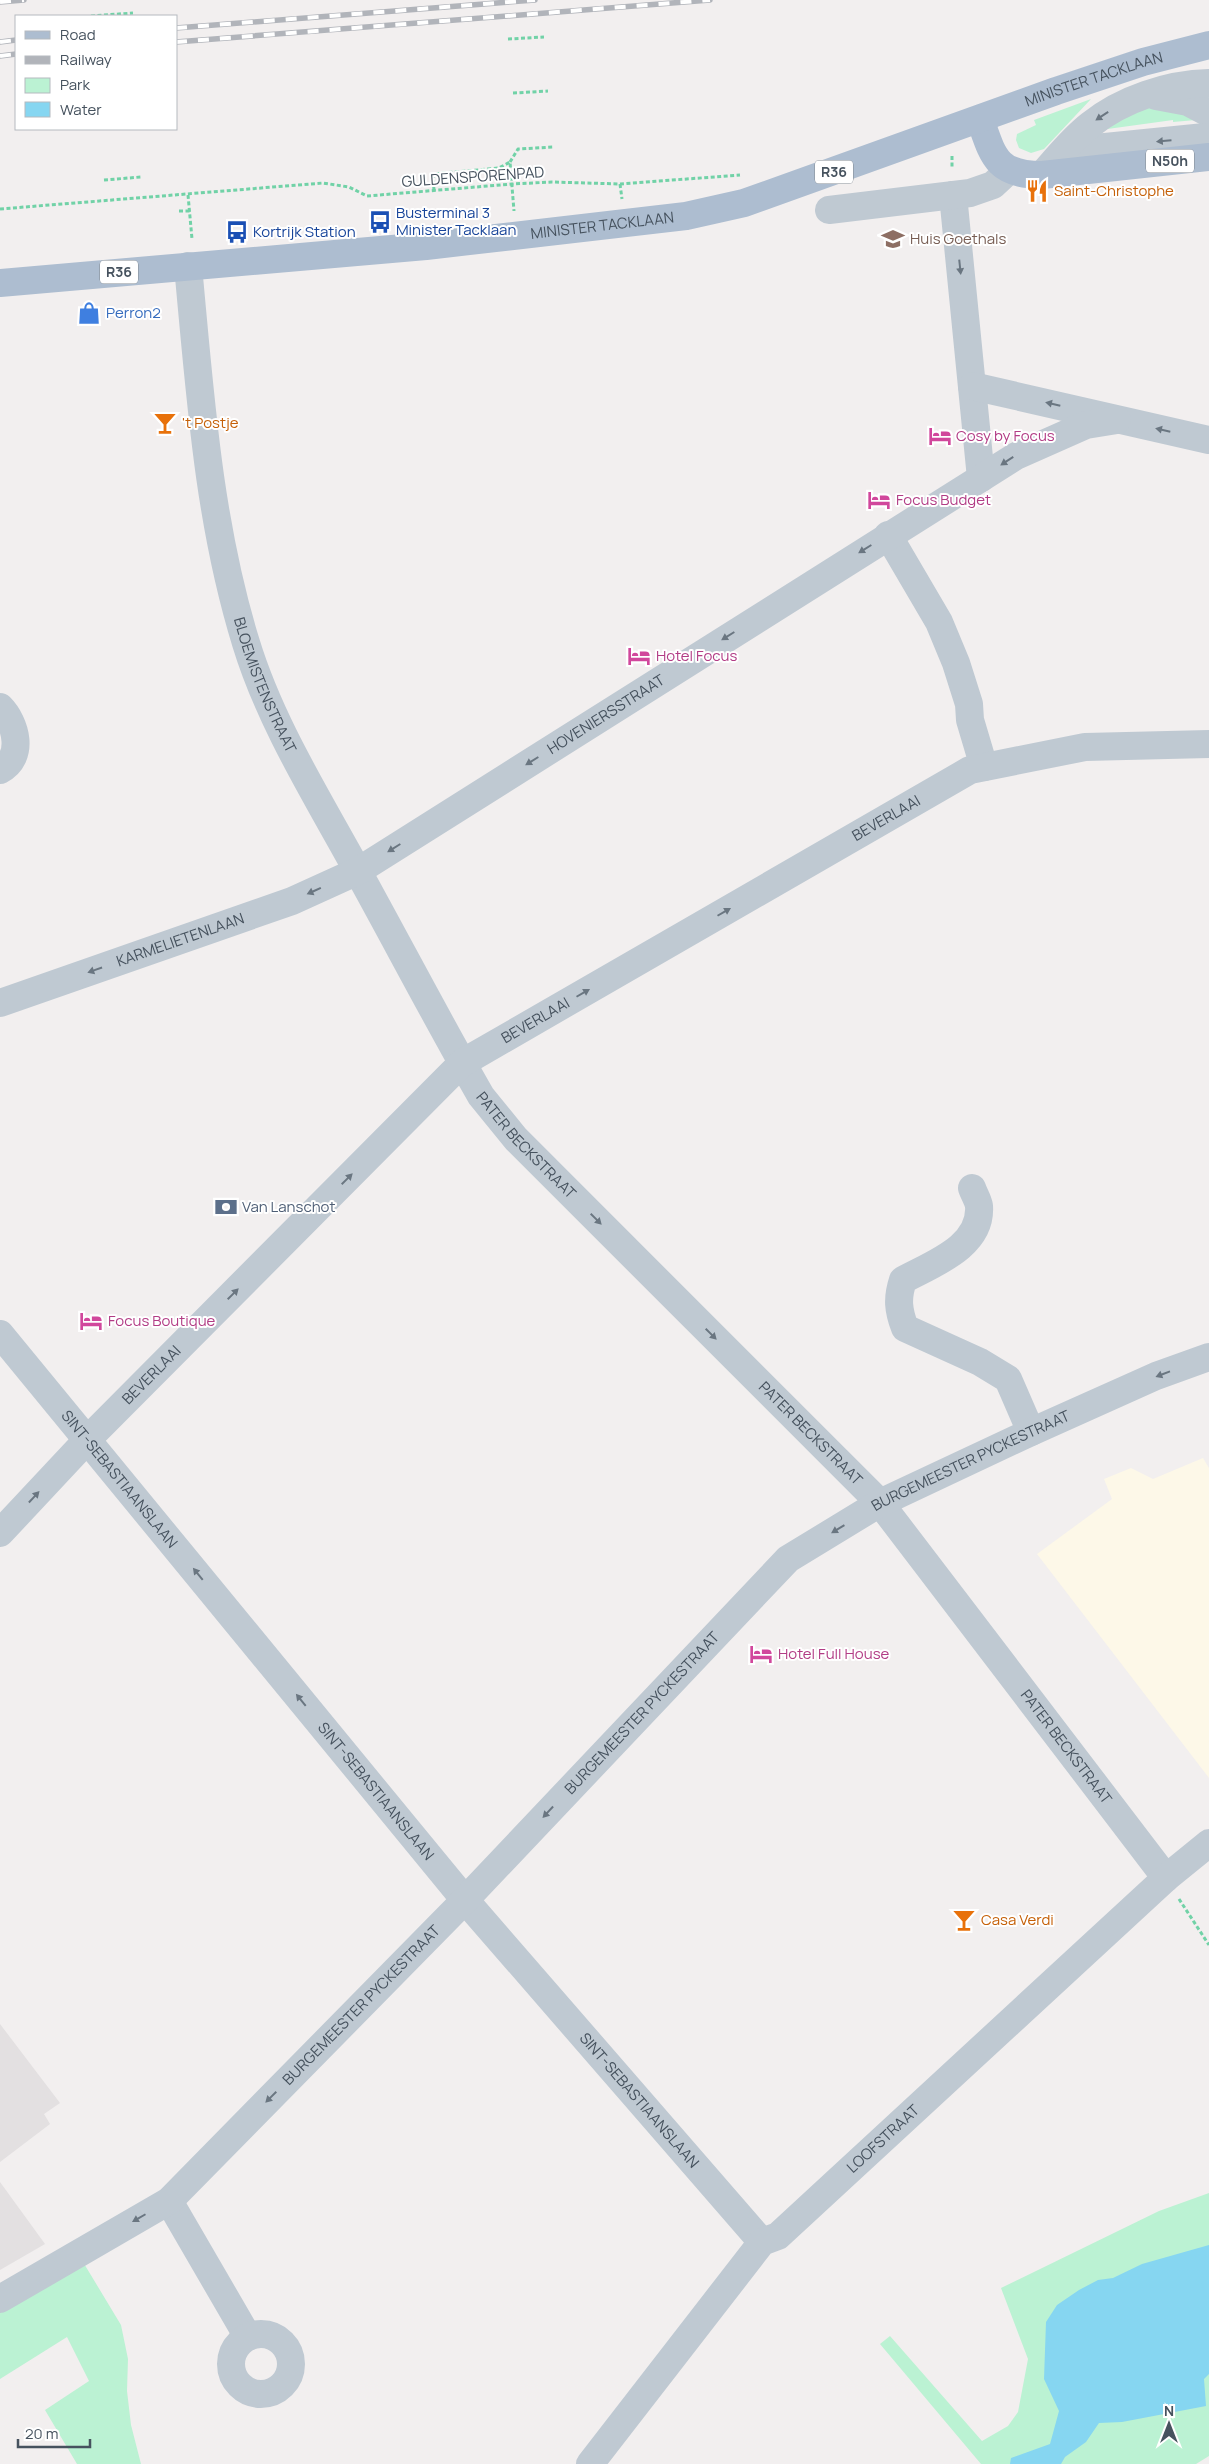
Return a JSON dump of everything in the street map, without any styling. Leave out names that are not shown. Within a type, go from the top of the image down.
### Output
[{"type":"main road","name":"MINISTER TACKLAAN","points":[[0,282],[436,245],[686,216],[744,204],[1143,62],[1209,45]]},
{"type":"main road","points":[[980,119],[994,158],[1008,171]]},
{"type":"main road","name":"N50h","points":[[1008,171],[1025,175],[1042,175],[1209,157]]},
{"type":"street","points":[[1042,175],[1089,125],[1107,112],[1146,95],[1182,86],[1209,83]]},
{"type":"street","points":[[1182,86],[1209,92]]},
{"type":"street","points":[[1146,95],[1168,96],[1188,102],[1209,112]]},
{"type":"street","points":[[1042,175],[1095,148],[1205,137],[1209,139]]},
{"type":"street","points":[[829,210],[953,196],[985,189],[1008,171]]},
{"type":"street","points":[[953,196],[981,478]]},
{"type":"street","name":"BLOEMISTENSTRAAT","points":[[188,266],[207,459],[223,555],[246,644],[273,712],[306,778],[462,1063]]},
{"type":"street","name":"HOVENIERSSTRAAT","points":[[972,386],[1209,440]]},
{"type":"street","name":"HOVENIERSSTRAAT","points":[[358,871],[1016,456],[1056,436],[1086,425],[1117,420]]},
{"type":"street","points":[[888,535],[939,622],[956,663],[969,704],[970,720],[984,767]]},
{"type":"street","points":[[0,707],[11,722],[16,739],[14,755],[10,762],[0,770]]},
{"type":"street","name":"BEVERLAAI","points":[[0,1533],[88,1440],[462,1063],[970,770],[1085,747],[1209,744]]},
{"type":"street","name":"KARMELIETENLAAN","points":[[0,1003],[292,901],[358,871]]},
{"type":"street","name":"PATER BECKSTRAAT","points":[[462,1063],[481,1096],[516,1139],[880,1503],[1166,1878]]},
{"type":"street","points":[[972,1188],[979,1205],[978,1222],[971,1236],[956,1251],[903,1280],[898,1294],[898,1312],[905,1328],[980,1362],[1008,1379],[1030,1432]]},
{"type":"street","name":"SINT-SEBASTIAANSLAAN","points":[[0,1334],[465,1900],[762,2242]]},
{"type":"street","name":"BURGEMEESTER PYCKESTRAAT","points":[[0,2298],[169,2201],[465,1900],[788,1559],[880,1503],[1030,1432],[1156,1376],[1209,1356]]},
{"type":"street","name":"LOOFSTRAAT","points":[[590,2464],[762,2242],[778,2236],[786,2229],[1166,1878],[1209,1843]]},
{"type":"street","points":[[169,2201],[248,2337]]},
{"type":"path","points":[[105,15],[133,13]]},
{"type":"path","points":[[508,39],[544,37]]},
{"type":"path","points":[[513,93],[548,90]]},
{"type":"path","points":[[434,192],[433,174],[499,168],[510,162],[518,149],[553,147]]},
{"type":"path","points":[[510,162],[514,212]]},
{"type":"path","name":"GULDENSPORENPAD","points":[[0,209],[323,183],[349,187],[367,196],[434,192],[512,184],[552,182],[620,184],[746,175]]},
{"type":"path","points":[[104,180],[141,177]]},
{"type":"path","points":[[188,195],[192,240]]},
{"type":"path","points":[[179,212],[190,211]]},
{"type":"path","points":[[1166,1878],[1209,1944]]},
{"type":"shaded area","points":[[1203,1458],[1209,1468],[1209,1778],[1037,1554],[1112,1499],[1104,1479],[1131,1468],[1153,1479]]},
{"type":"shaded area","points":[[0,2024],[60,2103],[44,2114],[50,2124],[0,2162]]},
{"type":"shaded area","points":[[0,2182],[45,2244],[0,2270]]},
{"type":"green space","points":[[1091,99],[1044,149],[1031,153],[1019,148],[1016,140],[1017,134],[1036,125],[1034,120]]},
{"type":"green space","points":[[1147,105],[1207,119],[1173,122],[1173,120],[1093,131]]},
{"type":"green space","points":[[1209,2193],[1209,2456],[1196,2464],[981,2464],[880,2344],[890,2336],[982,2441],[1008,2426],[1018,2412],[1028,2359],[1001,2288],[1159,2211]]},
{"type":"green space","points":[[83,2262],[121,2325],[128,2359],[127,2391],[131,2425],[141,2464],[77,2464],[45,2410],[89,2381],[67,2337],[0,2379],[0,2312]]},
{"type":"water","points":[[1209,2245],[1209,2374],[1204,2379],[1206,2406],[1122,2422],[1099,2423],[1086,2442],[1065,2457],[1061,2464],[1010,2464],[1011,2458],[1050,2444],[1059,2411],[1044,2379],[1046,2322],[1057,2305],[1098,2280],[1113,2278],[1142,2264]]},
{"type":"railway","points":[[0,2],[24,0]]},
{"type":"railway","points":[[178,28],[535,0]]},
{"type":"railway","points":[[178,42],[710,0]]},
{"type":"railway","points":[[0,42],[15,40]]},
{"type":"railway","points":[[0,56],[15,54]]},
{"type":"place","name":"Saint-Christophe","points":[[1037,191]]},
{"type":"place","name":"Busterminal 3 Minister Tacklaan","points":[[380,222]]},
{"type":"place","name":"Kortrijk Station","points":[[237,232]]},
{"type":"place","name":"Huis Goethals","points":[[893,239]]},
{"type":"place","name":"Perron2","points":[[89,313]]},
{"type":"place","name":"'t Postje","points":[[165,423]]},
{"type":"place","name":"Cosy by Focus","points":[[940,436]]},
{"type":"place","name":"Focus Budget","points":[[879,500]]},
{"type":"place","name":"Hotel Focus","points":[[639,656]]},
{"type":"place","name":"Van Lanschot","points":[[226,1207]]},
{"type":"place","name":"Focus Boutique","points":[[91,1321]]},
{"type":"place","name":"Hotel Full House","points":[[761,1654]]},
{"type":"place","name":"Casa Verdi","points":[[964,1920]]}]
